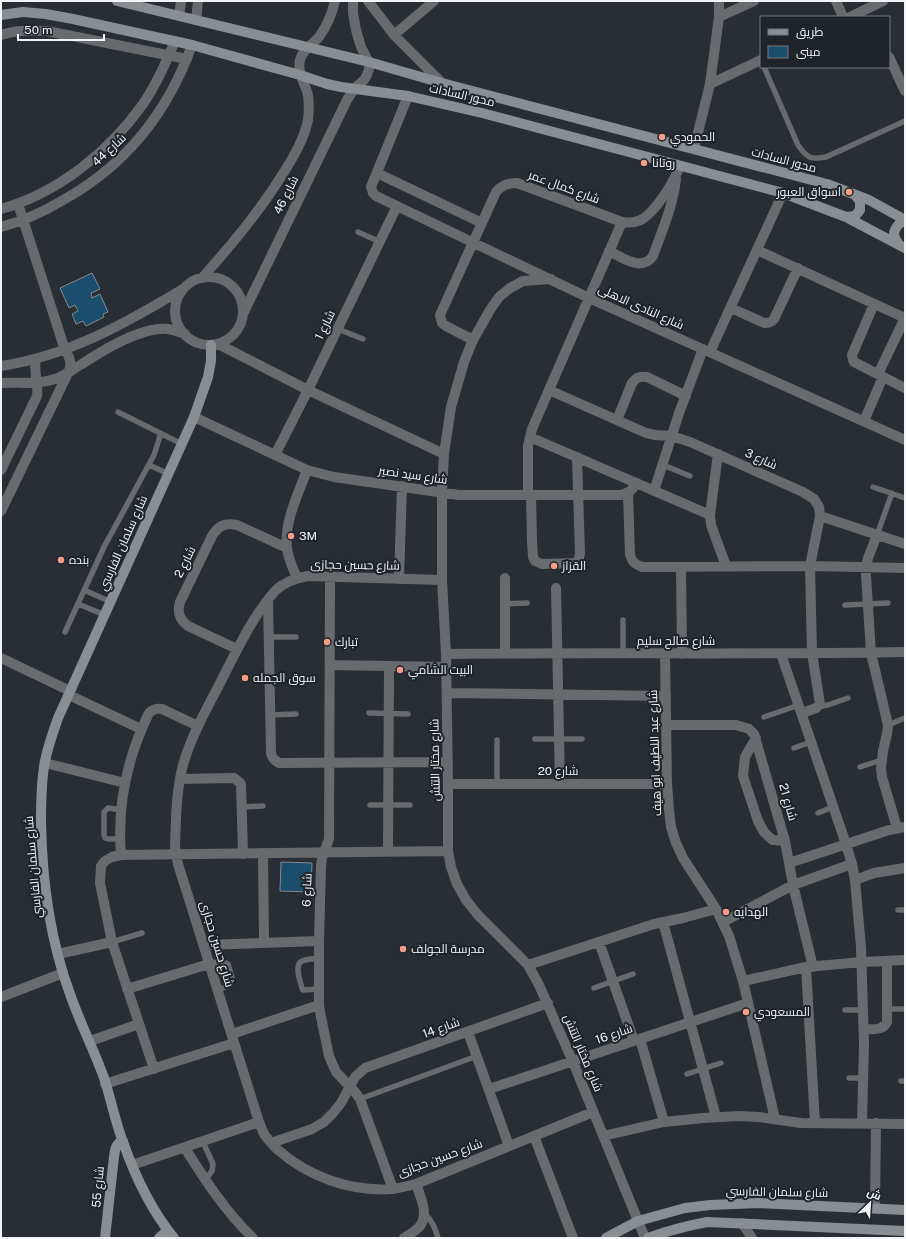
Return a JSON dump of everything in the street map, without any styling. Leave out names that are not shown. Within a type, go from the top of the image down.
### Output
[{"type":"street","name":"محور السادات","points":[[118,1],[369,62],[442,83],[827,184],[869,200],[905,221]]},
{"type":"street","points":[[179,16],[181,1]]},
{"type":"street","points":[[196,20],[198,1]]},
{"type":"street","points":[[300,75],[300,60],[307,48],[318,38],[327,26],[333,12],[335,1]]},
{"type":"street","points":[[353,1],[353,13],[356,30],[361,47],[369,62]]},
{"type":"street","points":[[368,1],[394,35],[442,83]]},
{"type":"street","points":[[394,35],[434,1]]},
{"type":"street","points":[[694,149],[710,84],[719,17],[719,1]]},
{"type":"street","points":[[719,17],[754,1]]},
{"type":"street","points":[[836,1],[843,16]]},
{"type":"street","points":[[855,16],[869,13],[883,1]]},
{"type":"street","name":"محور السادات","points":[[1,15],[23,12],[46,14],[192,45],[327,84],[408,96],[482,113],[678,171],[783,193],[846,217],[901,245]]},
{"type":"street","points":[[1,36],[8,33],[27,30],[47,31],[187,59]]},
{"type":"street","name":"شارع 44","points":[[1,209],[42,194],[57,185],[113,140],[129,122],[156,83],[175,41]]},
{"type":"street","name":"شارع 44","points":[[1,227],[49,209],[85,188],[112,168],[135,144],[156,118],[173,90],[192,45]]},
{"type":"street","points":[[890,58],[902,75],[905,91]]},
{"type":"street","points":[[710,84],[760,60]]},
{"type":"street","name":"شارع 46","points":[[243,314],[340,114],[354,89],[368,75],[369,62]]},
{"type":"street","name":"شارع 46","points":[[202,278],[238,238],[261,208],[293,159],[304,133],[309,108],[305,85],[300,75]]},
{"type":"street","points":[[408,96],[377,173],[482,223]]},
{"type":"street","points":[[609,252],[637,264],[646,263],[650,260],[653,256],[666,222],[678,171]]},
{"type":"street","name":"شارع كمال عمر","points":[[473,340],[446,326],[440,319],[440,315],[496,192],[500,188],[505,184],[518,183],[622,222],[630,223],[638,222],[645,218],[666,193],[678,171]]},
{"type":"street","name":"شارع النادى الاهلى","points":[[377,173],[372,187],[372,190],[376,196],[589,298],[905,440]]},
{"type":"street","points":[[654,491],[686,396],[707,350],[731,308],[783,193]]},
{"type":"street","points":[[846,217],[855,216],[860,210],[860,201],[855,195]]},
{"type":"street","points":[[1,511],[71,366],[69,354],[65,350],[18,204]]},
{"type":"street","name":"شارع 1","points":[[275,455],[397,206]]},
{"type":"street","points":[[901,245],[893,236],[895,228],[901,222],[905,221]]},
{"type":"street","points":[[576,457],[579,558],[575,563],[538,563],[533,557],[528,455],[530,437],[622,222]]},
{"type":"street","points":[[757,250],[905,318],[880,375],[864,421]]},
{"type":"street","points":[[731,308],[764,323],[772,322],[798,268]]},
{"type":"street","points":[[1,366],[36,359],[65,350],[124,322],[185,288],[196,280],[202,278],[218,278],[232,286],[241,298],[243,314],[239,327],[231,337],[214,344]]},
{"type":"street","name":"شارع مختار التتش","points":[[551,279],[523,281],[510,288],[499,297],[473,340],[464,362],[454,392],[446,430],[442,493],[442,580],[447,693],[448,850],[451,867],[457,884],[466,900],[477,914],[528,965],[539,985],[573,1062],[646,1238]]},
{"type":"street","points":[[185,288],[180,295],[176,311],[180,328],[186,335]]},
{"type":"street","points":[[874,304],[852,358],[854,362],[905,388]]},
{"type":"street","points":[[1,383],[38,382],[57,379],[110,347],[129,338],[148,331],[168,329],[177,331],[198,342],[214,344],[444,454]]},
{"type":"street","name":"شارع سلمان الفارسي","points":[[159,1238],[171,1234],[154,1209],[132,1165],[123,1141],[106,1084],[63,974],[47,895],[42,840],[42,789],[50,739],[194,417],[208,377],[214,344]]},
{"type":"street","points":[[1,470],[37,396],[38,382],[34,371],[36,359]]},
{"type":"street","points":[[616,420],[632,383],[636,378],[641,376],[647,377],[686,396]]},
{"type":"street","name":"شارع 3","points":[[549,390],[646,433],[672,436],[690,442],[803,492],[814,499],[819,507],[820,516]]},
{"type":"street","name":"شارع سيد نصير","points":[[194,417],[307,470],[334,477],[459,495],[621,495],[628,493]]},
{"type":"street","points":[[530,437],[710,515]]},
{"type":"street","points":[[718,454],[710,515],[711,525],[726,566]]},
{"type":"street","points":[[297,578],[291,564],[287,548],[287,531],[290,514],[307,470]]},
{"type":"street","points":[[637,483],[628,493],[630,555],[632,561],[642,568],[726,566],[905,568]]},
{"type":"street","points":[[399,579],[402,486]]},
{"type":"street","points":[[800,709],[818,707],[820,701],[812,653],[810,566],[820,516],[905,544]]},
{"type":"street","name":"شارع 2","points":[[237,649],[188,626],[182,622],[179,615],[178,608],[180,602],[212,536],[216,529],[222,525],[237,525],[287,548]]},
{"type":"street","points":[[789,863],[901,827],[882,777],[881,768],[888,725],[871,652],[866,567],[877,535]]},
{"type":"street","points":[[681,567],[682,654]]},
{"type":"street","name":"شارع حسين حجازى","points":[[442,580],[308,576],[297,578],[286,583],[276,591],[253,622],[237,649],[190,745],[180,779],[175,833],[176,855],[259,1122],[264,1134],[271,1143],[297,1164],[312,1173],[327,1179],[359,1188],[392,1189],[416,1184],[593,1112]]},
{"type":"street","name":"شارع 6","points":[[330,576],[329,839],[321,866],[319,1005],[329,1056],[336,1072],[360,1099],[392,1189]]},
{"type":"street","points":[[505,578],[505,653]]},
{"type":"street","points":[[556,588],[560,784]]},
{"type":"street","points":[[268,600],[271,752],[275,761],[279,763],[448,762]]},
{"type":"street","name":"شارع صالح سليم","points":[[446,654],[781,654],[905,652]]},
{"type":"street","name":"شارع عبد اللطيف ابو هيف","points":[[665,654],[667,784],[670,821],[676,843],[683,858],[716,909],[730,936],[743,981],[775,1119]]},
{"type":"street","points":[[781,654],[846,844],[855,880],[862,962],[864,1010],[864,1078],[862,1123]]},
{"type":"street","points":[[1,658],[141,730]]},
{"type":"street","points":[[330,665],[446,666]]},
{"type":"street","points":[[388,851],[389,666]]},
{"type":"street","points":[[447,693],[666,696]]},
{"type":"street","points":[[121,856],[121,810],[125,783],[134,747],[149,713],[157,708],[162,709],[198,726]]},
{"type":"street","points":[[666,725],[736,725],[749,729],[756,738],[745,757],[743,776],[758,821],[764,832],[773,840],[785,841]]},
{"type":"street","name":"شارع 21","points":[[756,738],[785,841],[810,967],[815,1123]]},
{"type":"street","points":[[45,763],[125,783]]},
{"type":"street","points":[[180,779],[234,778],[241,784],[243,854]]},
{"type":"street","name":"شارع 20","points":[[448,784],[667,784]]},
{"type":"street","points":[[154,1069],[112,942],[100,883],[101,866],[105,861],[112,857],[121,856],[448,850]]},
{"type":"street","points":[[263,853],[264,942]]},
{"type":"street","points":[[722,922],[793,885],[852,864]]},
{"type":"street","points":[[855,880],[874,873],[905,868]]},
{"type":"street","points":[[528,965],[663,922],[716,909]]},
{"type":"street","points":[[663,922],[716,1117]]},
{"type":"street","points":[[204,945],[319,941]]},
{"type":"street","points":[[58,954],[112,942]]},
{"type":"street","points":[[599,942],[637,1040],[664,1122]]},
{"type":"street","points":[[743,981],[810,967],[905,960]]},
{"type":"street","points":[[864,1029],[882,1028],[887,1022],[887,961]]},
{"type":"street","points":[[127,989],[209,964]]},
{"type":"street","points":[[1,997],[63,974]]},
{"type":"street","name":"شارع 14","points":[[271,1143],[312,1129],[324,1122],[341,1103],[355,1077],[365,1068],[548,1003]]},
{"type":"street","name":"شارع 16","points":[[489,1090],[748,1003]]},
{"type":"street","points":[[106,1084],[154,1069],[319,1005]]},
{"type":"street","points":[[90,1041],[139,1024]]},
{"type":"street","points":[[468,1032],[509,1146]]},
{"type":"street","points":[[603,1136],[664,1122],[740,1116],[801,1123],[905,1124]]},
{"type":"street","points":[[132,1165],[259,1122]]},
{"type":"street","points":[[875,1208],[876,1123]]},
{"type":"street","points":[[534,1136],[573,1238]]},
{"type":"street","name":"شارع 55","points":[[105,1238],[116,1146],[123,1141]]},
{"type":"street","points":[[185,1148],[205,1180],[232,1216],[253,1238]]},
{"type":"street","points":[[404,1238],[420,1226],[423,1220],[424,1213],[416,1184]]},
{"type":"street","name":"شارع سلمان الفارسي","points":[[606,1238],[638,1221],[685,1208],[710,1205],[759,1203],[905,1210]]},
{"type":"street","points":[[646,1238],[667,1230],[707,1222],[905,1231]]},
{"type":"street","points":[[742,1223],[752,1238]]},
{"type":"lane","points":[[764,68],[798,146],[804,155],[815,159],[826,157],[905,121]]},
{"type":"lane","points":[[358,232],[380,242]]},
{"type":"lane","points":[[338,329],[363,339]]},
{"type":"lane","points":[[118,412],[182,444]]},
{"type":"lane","points":[[65,632],[104,547],[154,455],[161,433]]},
{"type":"lane","points":[[149,465],[168,474]]},
{"type":"lane","points":[[663,466],[690,476]]},
{"type":"lane","points":[[873,487],[905,498]]},
{"type":"lane","points":[[877,535],[892,494]]},
{"type":"lane","points":[[84,590],[111,602]]},
{"type":"lane","points":[[505,604],[527,603]]},
{"type":"lane","points":[[846,605],[888,603]]},
{"type":"lane","points":[[78,604],[105,615]]},
{"type":"lane","points":[[623,620],[623,654]]},
{"type":"lane","points":[[269,637],[296,637]]},
{"type":"lane","points":[[818,707],[848,698]]},
{"type":"lane","points":[[764,717],[800,709]]},
{"type":"lane","points":[[369,713],[408,714]]},
{"type":"lane","points":[[270,715],[296,714]]},
{"type":"lane","points":[[888,725],[905,718]]},
{"type":"lane","points":[[536,739],[582,739]]},
{"type":"lane","points":[[497,740],[497,784]]},
{"type":"lane","points":[[794,748],[811,742]]},
{"type":"lane","points":[[860,767],[882,760]]},
{"type":"lane","points":[[370,806],[410,805]]},
{"type":"lane","points":[[242,807],[263,806]]},
{"type":"lane","points":[[818,813],[833,807]]},
{"type":"lane","points":[[120,839],[108,840],[105,838],[104,812],[108,808],[121,810]]},
{"type":"lane","points":[[898,910],[905,910]]},
{"type":"lane","points":[[112,942],[142,933]]},
{"type":"lane","points":[[319,958],[301,961],[298,964],[303,990],[319,989]]},
{"type":"lane","points":[[209,964],[221,961],[228,964],[232,983],[230,986],[218,990]]},
{"type":"lane","points":[[594,988],[632,974]]},
{"type":"lane","points":[[887,1009],[905,1009]]},
{"type":"lane","points":[[845,1010],[864,1010]]},
{"type":"lane","points":[[360,1099],[477,1056]]},
{"type":"lane","points":[[687,1074],[721,1063]]},
{"type":"lane","points":[[849,1078],[864,1078]]},
{"type":"lane","points":[[203,1142],[213,1164],[212,1171],[205,1180]]},
{"type":"lane","points":[[424,1213],[430,1218],[438,1238]]},
{"type":"building","points":[[92,273],[100,289],[91,293],[92,298],[100,294],[108,312],[103,314],[104,317],[86,326],[83,321],[76,324],[72,314],[78,311],[75,305],[69,308],[60,288]]},
{"type":"building","points":[[281,862],[312,863],[311,892],[280,891]]},
{"type":"place","name":"الحمودي","points":[[662,137]]},
{"type":"place","name":"روتانا","points":[[644,163]]},
{"type":"place","name":"اسواق العبور","points":[[849,192]]},
{"type":"place","name":"3M","points":[[291,536]]},
{"type":"place","name":"بنده","points":[[61,560]]},
{"type":"place","name":"القزاز","points":[[554,566]]},
{"type":"place","name":"تبارك","points":[[327,642]]},
{"type":"place","name":"البيت الشامي","points":[[400,670]]},
{"type":"place","name":"سوق الجمله","points":[[245,678]]},
{"type":"place","name":"الهدايه","points":[[726,912]]},
{"type":"place","name":"مدرسة الجولف","points":[[403,949]]},
{"type":"place","name":"المسعودي","points":[[746,1012]]}]
